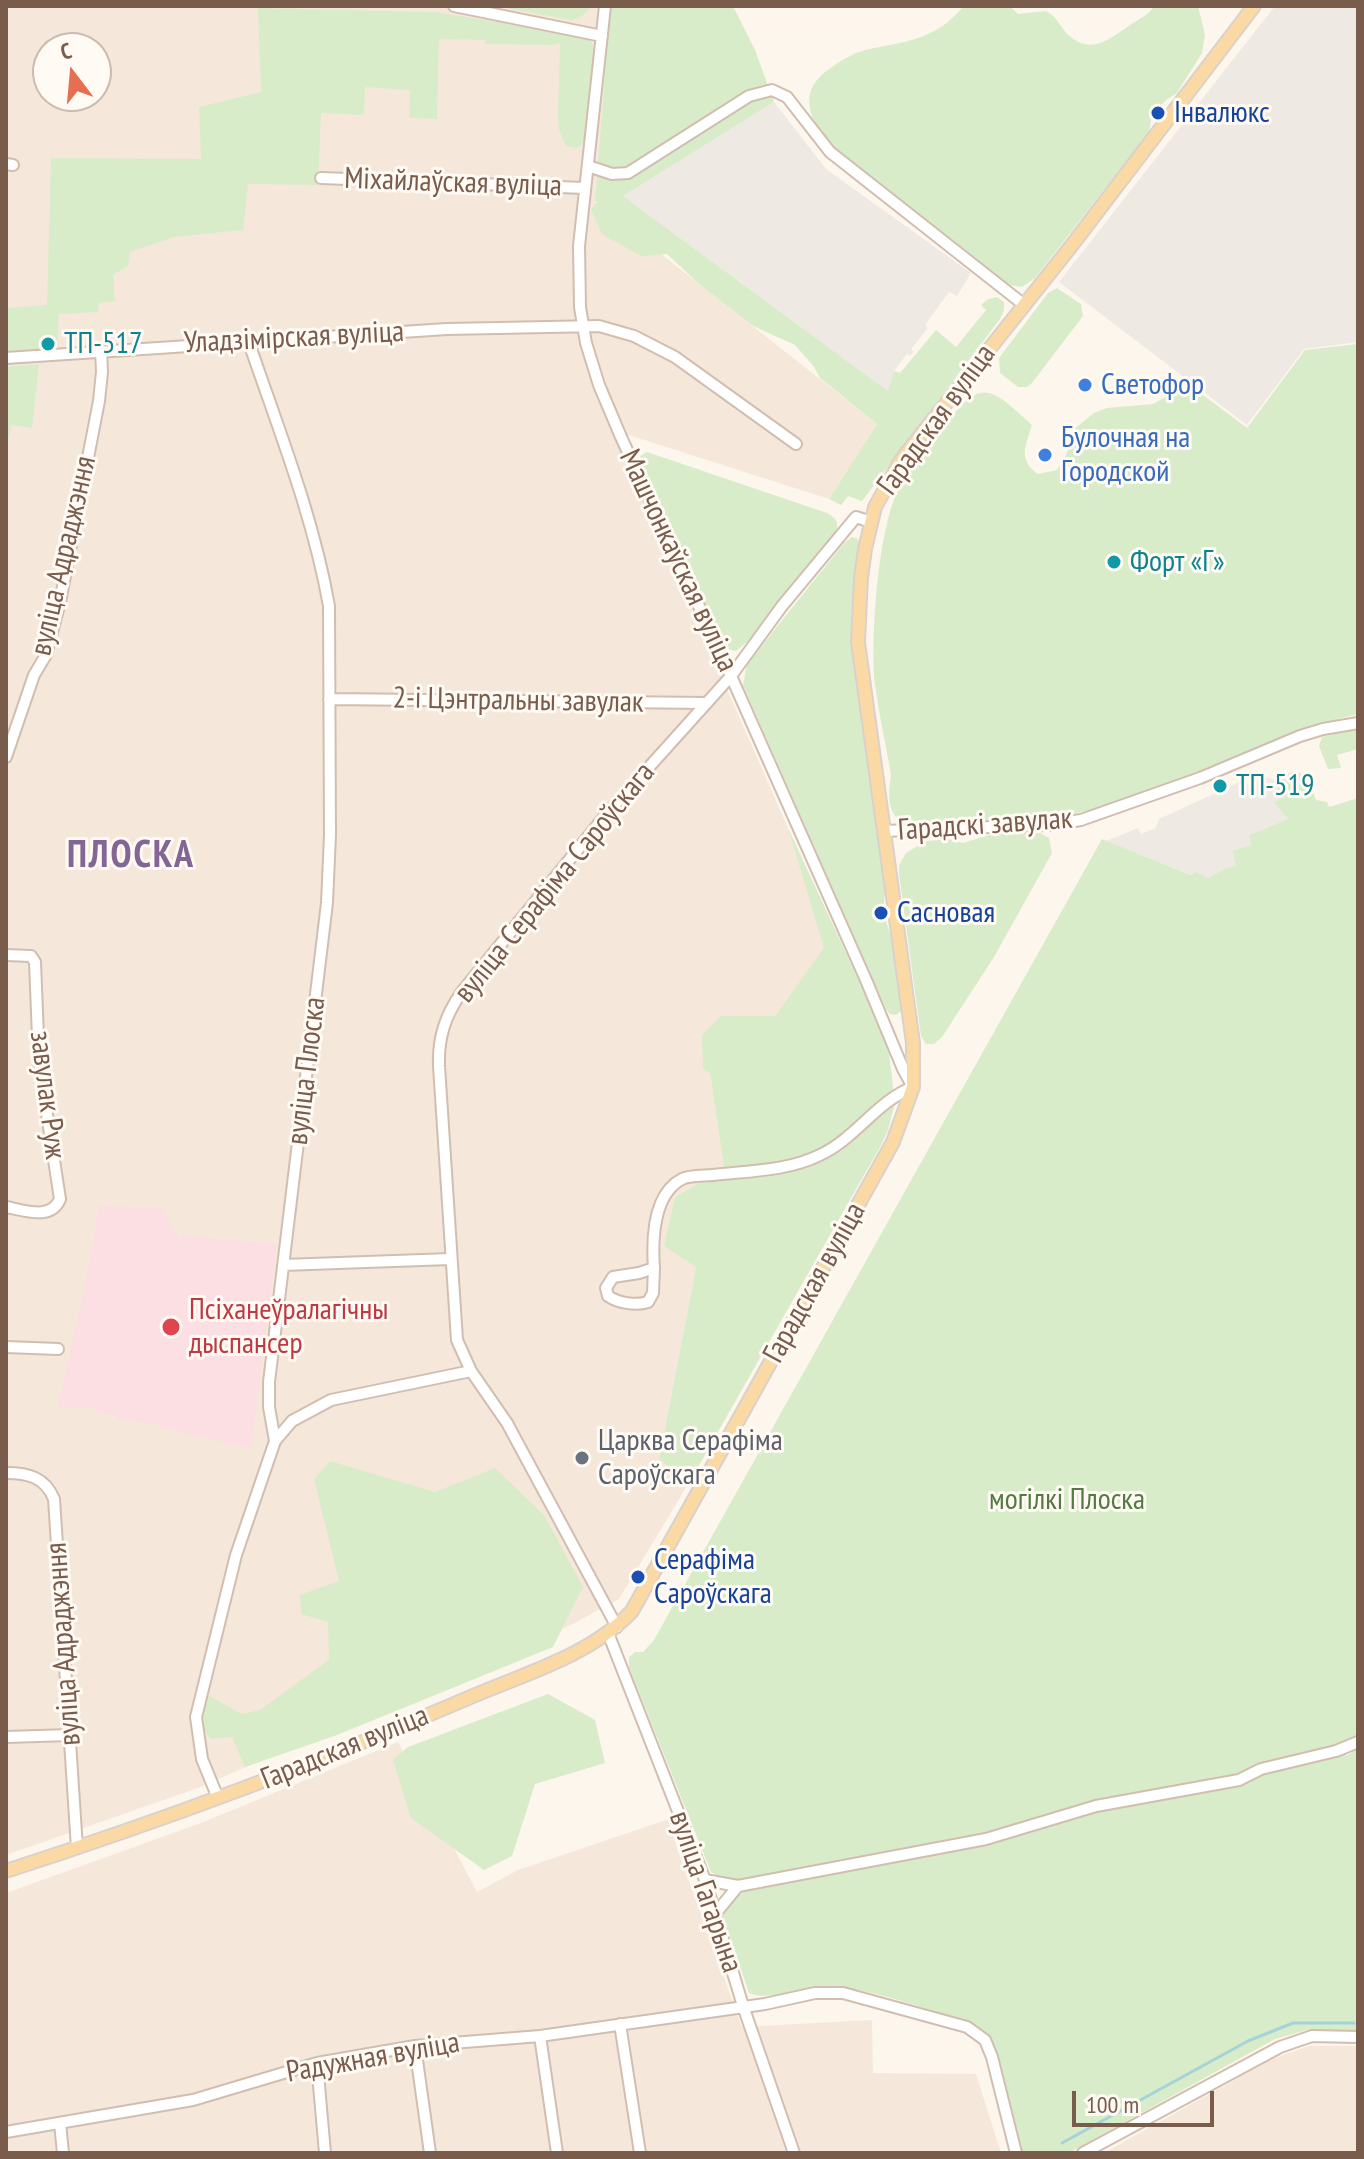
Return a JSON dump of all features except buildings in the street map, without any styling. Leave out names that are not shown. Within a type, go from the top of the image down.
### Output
[{"type":"main road","name":"Гарадская вуліца","points":[[6,1871],[218,1798],[407,1725],[570,1655],[613,1630],[632,1611],[893,1142],[913,1087],[911,1020],[858,642],[861,578],[871,522],[883,488],[901,460],[1072,245],[1254,6]]},
{"type":"street","points":[[454,6],[602,36]]},
{"type":"street","name":"Машчонкаўская вуліца","points":[[605,6],[579,266],[582,325],[605,398],[913,1087]]},
{"type":"street","points":[[588,166],[612,174],[628,173],[749,96],[764,90],[780,92],[830,152],[1023,304]]},
{"type":"street","name":"Міхайлаўская вуліца","points":[[321,178],[585,188]]},
{"type":"street","name":"Уладзімірская вуліца","points":[[6,358],[248,340],[582,325],[615,329],[655,345],[796,444]]},
{"type":"street","name":"вуліца Плоска","points":[[218,1798],[198,1743],[198,1705],[236,1555],[275,1441],[268,1394],[327,903],[330,835],[330,615],[323,573],[307,516],[248,340]]},
{"type":"street","name":"вуліца Адраджэння","points":[[6,757],[34,675],[46,655],[60,602],[99,401],[101,350]]},
{"type":"street","name":"вуліца Серафіма Сароўскага","points":[[613,1630],[507,1423],[471,1371],[457,1340],[438,1053],[448,1014],[461,993],[605,816],[731,676],[782,606],[856,517],[871,522]]},
{"type":"street","name":"2-і Цэнтральны завулак","points":[[329,699],[707,703]]},
{"type":"street","name":"Гарадскі завулак","points":[[883,831],[1048,825],[1081,820],[1200,778],[1300,736],[1358,723]]},
{"type":"street","name":"завулак Руж","points":[[6,955],[31,956],[35,962],[39,1062],[60,1199],[55,1209],[46,1212],[6,1207]]},
{"type":"street","points":[[654,1268],[613,1277],[606,1288],[608,1296],[616,1301],[648,1302],[653,1293],[654,1268],[653,1242],[656,1218],[666,1197],[683,1179],[784,1166],[819,1156],[849,1137],[886,1102],[913,1087]]},
{"type":"street","points":[[283,1265],[450,1259]]},
{"type":"street","points":[[6,1347],[58,1349]]},
{"type":"street","points":[[275,1441],[292,1421],[331,1400],[471,1371]]},
{"type":"street","name":"вуліца Адраджэння","points":[[6,1473],[38,1478],[54,1499],[77,1848]]},
{"type":"street","name":"вуліца Гагарына","points":[[613,1630],[705,1880],[743,2006],[794,2153]]},
{"type":"street","points":[[6,1737],[70,1735]]},
{"type":"street","points":[[705,1880],[738,1886],[986,1839],[1096,1806],[1239,1780],[1261,1769],[1336,1751],[1358,1742]]},
{"type":"street","points":[[715,1914],[738,1886]]},
{"type":"street","name":"Радужная вуліца","points":[[6,2132],[193,2100],[317,2063],[415,2046],[540,2036],[815,1993],[843,1993],[967,2027],[985,2040],[1016,2153]]},
{"type":"street","points":[[620,2024],[640,2153]]},
{"type":"street","points":[[540,2036],[557,2153]]},
{"type":"street","points":[[1083,2153],[1280,2047],[1312,2036],[1358,2037]]},
{"type":"street","points":[[415,2046],[430,2153]]},
{"type":"street","points":[[317,2063],[325,2153]]},
{"type":"street","points":[[60,2123],[63,2153]]},
{"type":"shaded area","points":[[6,6],[610,6],[595,202],[877,424],[829,499],[613,430],[788,828],[825,948],[775,1016],[721,1016],[710,1073],[724,1168],[675,1197],[696,1267],[659,1458],[690,1481],[619,1599],[573,1624],[198,1788],[6,1855]]},
{"type":"shaded area","points":[[1275,6],[1358,6],[1358,342],[1304,349],[1247,425],[1059,282]]},
{"type":"shaded area","points":[[774,102],[826,169],[971,273],[957,296],[949,292],[925,325],[928,328],[911,349],[914,352],[910,356],[907,354],[894,371],[888,391],[623,196]]},
{"type":"shaded area","points":[[1266,777],[1274,780],[1283,799],[1275,802],[1288,819],[1249,835],[1251,845],[1236,866],[1208,878],[1196,872],[1192,875],[1106,841],[1138,828],[1141,834],[1156,828],[1159,819],[1244,780],[1247,785]]},
{"type":"shaded area","name":"Псіханеўралагічны дыспансер","points":[[99,1206],[162,1208],[180,1240],[185,1236],[277,1244],[251,1448],[155,1424],[116,1419],[117,1415],[97,1413],[97,1408],[58,1407]]},
{"type":"shaded area","points":[[398,1742],[477,1892],[518,1870],[669,1819],[742,2027],[872,2020],[873,2073],[976,2074],[1001,2153],[6,2153],[6,1893],[201,1823]]},
{"type":"shaded area","points":[[1309,2046],[1358,2046],[1358,2153],[1104,2153],[1272,2059]]},
{"type":"green space","points":[[494,6],[592,6],[581,17],[572,20]]},
{"type":"green space","points":[[610,6],[733,6],[755,50],[774,102],[623,196],[888,391],[894,371],[900,373],[936,330],[956,347],[986,310],[981,305],[997,297],[1004,302],[1000,319],[862,501],[848,496],[841,505],[829,499],[877,424],[820,378],[795,345],[753,326],[699,284],[667,254],[641,256],[602,234],[591,210],[597,202]]},
{"type":"green space","points":[[964,6],[1010,6],[1018,14],[1046,11],[1072,38],[1089,45],[1113,37],[1154,6],[1198,6],[1205,35],[1202,53],[1177,93],[1152,116],[1149,132],[1035,278],[1022,287],[1009,285],[844,157],[824,135],[811,112],[809,101],[812,89],[832,67],[860,52],[930,33]]},
{"type":"green space","points":[[258,8],[435,12],[584,36],[592,42],[595,56],[586,141],[578,148],[566,146],[559,130],[560,43],[485,44],[485,40],[439,39],[437,119],[409,118],[410,90],[365,87],[364,115],[321,113],[318,185],[248,184],[243,230],[174,237],[130,252],[128,266],[113,275],[115,301],[99,303],[98,312],[59,314],[57,349],[6,353],[6,308],[47,305],[51,158],[201,159],[199,107],[261,92]]},
{"type":"green space","points":[[1057,288],[1081,304],[1083,316],[1032,383],[1027,387],[1018,387],[1000,373],[999,358],[1048,293]]},
{"type":"green space","points":[[1358,344],[1358,714],[1291,734],[1127,799],[1073,814],[1009,822],[924,825],[912,825],[897,818],[890,804],[891,775],[874,665],[881,554],[892,504],[900,486],[956,411],[977,394],[995,395],[1005,402],[1032,425],[1025,457],[1038,474],[1057,470],[1067,453],[1073,430],[1094,413],[1107,408],[1153,404],[1183,387],[1199,392],[1247,428],[1305,350]]},
{"type":"green space","points":[[39,364],[32,428],[11,425],[6,450],[6,367]]},
{"type":"green space","points":[[647,452],[827,513],[837,522],[834,535],[747,642],[736,651],[725,649],[721,644],[640,463],[640,456]]},
{"type":"green space","points":[[852,537],[858,539],[860,548],[853,606],[853,640],[886,885],[885,912],[896,956],[902,1002],[901,1011],[896,1015],[886,1009],[743,685],[747,664]]},
{"type":"green space","points":[[1358,728],[1358,749],[1337,755],[1341,768],[1328,769],[1319,746],[1322,737]]},
{"type":"green space","name":"могілкі Плоска","points":[[1294,771],[1307,775],[1316,800],[1327,802],[1329,807],[1358,798],[1358,1737],[1343,1743],[1346,1756],[1358,1749],[1358,2030],[1307,2030],[1275,2039],[1069,2153],[1020,2153],[998,2055],[979,2030],[962,2020],[847,1988],[822,1988],[770,1996],[749,1993],[723,1917],[727,1907],[735,1897],[749,1890],[987,1843],[1100,1809],[1209,1792],[1248,1781],[1248,1771],[1153,1790],[990,1834],[742,1881],[721,1878],[711,1872],[629,1667],[629,1657],[635,1652],[643,1652],[654,1640],[1102,839],[1191,875],[1196,872],[1208,878],[1236,866],[1233,851],[1251,845],[1249,835],[1288,819],[1274,802],[1282,799],[1274,780]]},
{"type":"green space","points":[[788,828],[878,1022],[889,1053],[895,1103],[880,1147],[690,1481],[659,1459],[696,1267],[664,1246],[675,1197],[724,1168],[710,1073],[703,1069],[702,1035],[721,1016],[775,1016],[824,948]]},
{"type":"green space","points":[[1038,832],[1049,838],[1052,853],[994,957],[942,1037],[934,1044],[926,1044],[921,1036],[899,865],[906,853],[926,841],[949,839],[963,843],[996,833]]},
{"type":"green space","points":[[330,1461],[435,1492],[495,1468],[544,1515],[583,1587],[553,1647],[337,1735],[245,1767],[232,1737],[210,1739],[199,1721],[209,1696],[242,1714],[260,1710],[329,1660],[328,1622],[301,1614],[300,1595],[339,1581],[314,1479]]},
{"type":"green space","points":[[548,1694],[595,1720],[605,1763],[535,1784],[512,1856],[484,1870],[411,1818],[393,1760],[408,1747]]},
{"type":"waterway","points":[[1062,2143],[1248,2041],[1293,2023],[1354,2023]]},
{"type":"place","name":"Інвалюкс","points":[[1158,113]]},
{"type":"place","name":"ТП-517","points":[[48,344]]},
{"type":"place","name":"Светофор","points":[[1085,385]]},
{"type":"place","name":"Булочная на Городской","points":[[1045,455]]},
{"type":"place","name":"Форт «Г»","points":[[1114,562]]},
{"type":"place","name":"ТП-519","points":[[1220,786]]},
{"type":"place","name":"Сасновая","points":[[881,913]]},
{"type":"place","name":"Псіханеўралагічны дыспансер","points":[[171,1327]]},
{"type":"place","name":"Царква Серафіма Сароўскага","points":[[582,1458]]},
{"type":"place","name":"Серафіма Сароўскага","points":[[638,1577]]},
{"type":"district","name":"ПЛОСКА","points":[[131,856]]}]
